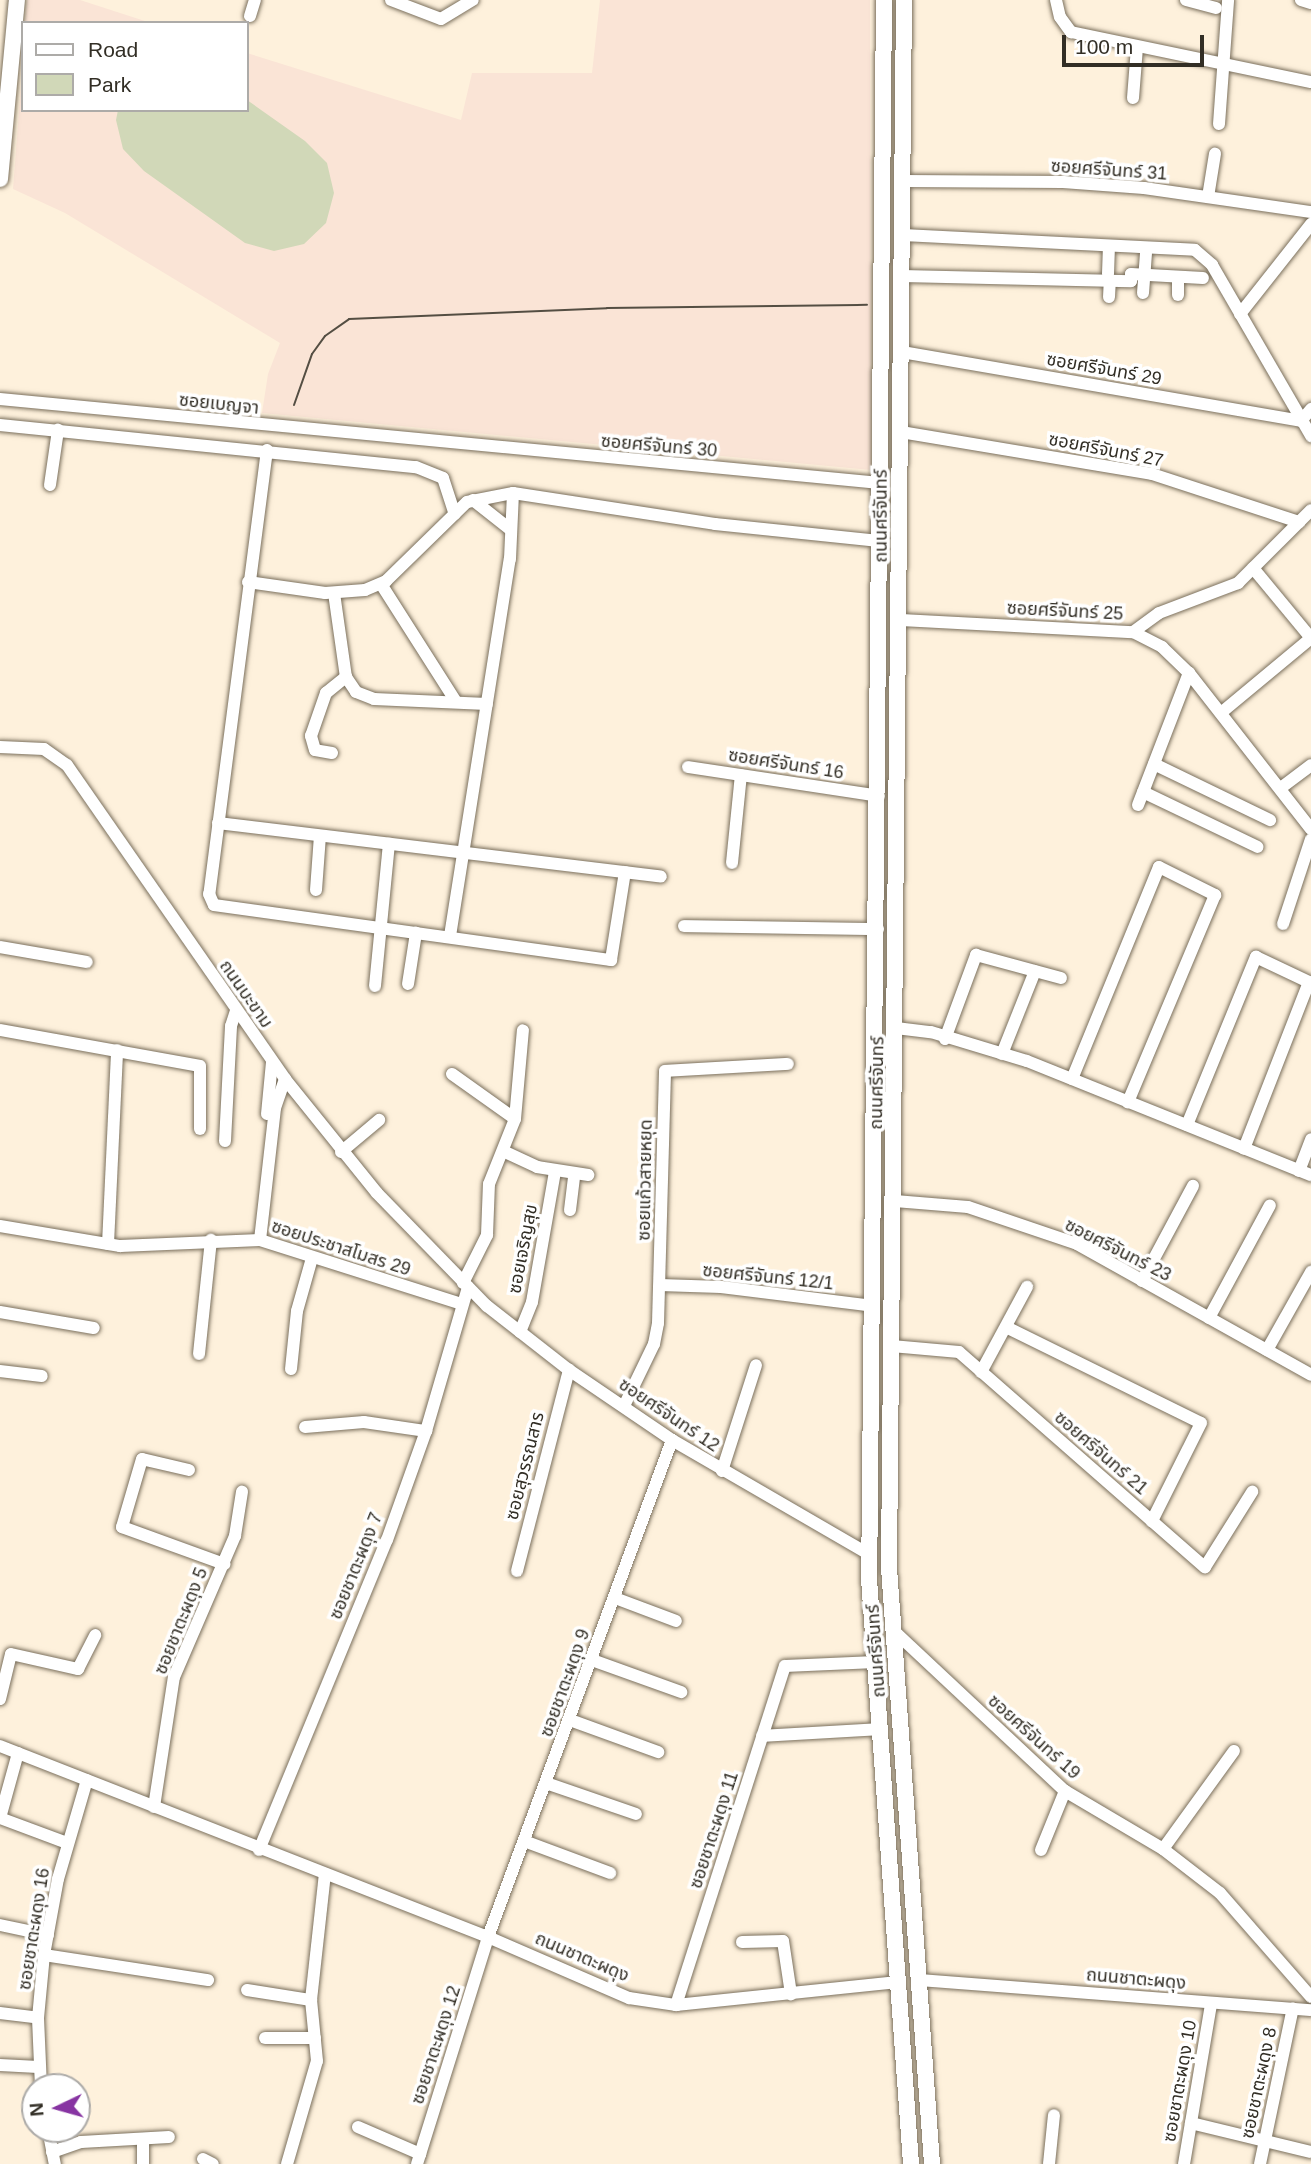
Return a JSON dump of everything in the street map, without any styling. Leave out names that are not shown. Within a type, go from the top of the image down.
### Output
[{"type":"main road","points":[[0,179],[17,0]]},
{"type":"main road","name":"ถนนศรีจันทร์","points":[[884,0],[878,929],[870,1555],[875,1662],[911,2164]]},
{"type":"main road","name":"ถนนศรีจันทร์","points":[[904,0],[901,620],[890,1561],[932,2164]]},
{"type":"main road","points":[[879,541],[900,542]]},
{"type":"main road","points":[[870,1555],[890,1561]]},
{"type":"main road","name":"ถนนชาตะผดุง","points":[[898,1982],[919,1980]]},
{"type":"main road","points":[[906,2099],[928,2098]]},
{"type":"street","points":[[250,16],[255,0]]},
{"type":"street","points":[[391,0],[442,19],[473,0]]},
{"type":"street","points":[[1056,0],[1060,17],[1071,32],[1311,82]]},
{"type":"street","points":[[1186,0],[1216,8]]},
{"type":"street","points":[[1219,124],[1228,0]]},
{"type":"street","points":[[1301,0],[1311,3]]},
{"type":"street","points":[[1133,98],[1138,47]]},
{"type":"street","points":[[1208,197],[1215,154]]},
{"type":"street","name":"ซอยศรีจันทร์ 31","points":[[903,181],[1063,182],[1208,197],[1311,212]]},
{"type":"street","points":[[1240,314],[1311,224]]},
{"type":"street","points":[[903,235],[1195,250],[1212,265],[1311,436]]},
{"type":"street","points":[[1109,251],[1109,297]]},
{"type":"street","points":[[1143,293],[1146,253]]},
{"type":"street","points":[[902,272],[1109,277],[1125,275]]},
{"type":"street","points":[[1109,277],[1131,281],[1131,274],[1203,278]]},
{"type":"street","points":[[1178,277],[1178,295]]},
{"type":"street","name":"ซอยศรีจันทร์ 29","points":[[902,352],[1301,421]]},
{"type":"street","name":"ซอยเบญจา","points":[[0,399],[435,443]]},
{"type":"street","points":[[1301,421],[1311,409]]},
{"type":"street","points":[[0,425],[416,467],[443,478],[455,514]]},
{"type":"street","points":[[50,485],[58,430]]},
{"type":"street","name":"ซอยศรีจันทร์ 27","points":[[901,432],[1152,474],[1307,515]]},
{"type":"street","name":"ซอยศรีจันทร์ 30","points":[[435,443],[880,483]]},
{"type":"street","points":[[267,450],[209,894],[214,905],[611,960],[625,872]]},
{"type":"street","points":[[248,582],[334,593],[381,584],[473,500],[513,494],[715,524],[879,541]]},
{"type":"street","points":[[450,936],[486,704],[513,494]]},
{"type":"street","points":[[473,500],[510,530]]},
{"type":"street","name":"ซอยศรีจันทร์ 25","points":[[901,620],[1133,632],[1159,614],[1238,583],[1307,515]]},
{"type":"street","points":[[1222,712],[1311,638],[1253,568]]},
{"type":"street","points":[[381,584],[455,700]]},
{"type":"street","points":[[334,593],[345,677],[356,692],[373,699],[455,700],[486,704]]},
{"type":"street","points":[[1133,632],[1163,647],[1189,673],[1282,787],[1311,829]]},
{"type":"street","points":[[1138,805],[1189,673]]},
{"type":"street","points":[[332,753],[315,750],[311,736],[326,693],[345,677]]},
{"type":"street","name":"ถนนบะขาม","points":[[0,747],[44,749],[67,765],[285,1079],[341,1152],[465,1285]]},
{"type":"street","points":[[1154,764],[1270,820]]},
{"type":"street","points":[[1282,787],[1311,765]]},
{"type":"street","name":"ซอยศรีจันทร์ 16","points":[[688,767],[879,796]]},
{"type":"street","points":[[732,863],[741,775]]},
{"type":"street","points":[[1143,792],[1258,847]]},
{"type":"street","points":[[218,823],[661,877]]},
{"type":"street","points":[[316,890],[320,836]]},
{"type":"street","points":[[1283,924],[1311,839]]},
{"type":"street","points":[[375,986],[389,844]]},
{"type":"street","points":[[1072,1079],[1159,867],[1215,895],[1128,1102]]},
{"type":"street","points":[[684,926],[878,929]]},
{"type":"street","points":[[408,984],[416,933]]},
{"type":"street","points":[[0,947],[87,962]]},
{"type":"street","points":[[941,1038],[976,955],[1061,978]]},
{"type":"street","points":[[1186,1125],[1256,957],[1309,982],[1244,1149]]},
{"type":"street","points":[[1002,1054],[1035,971]]},
{"type":"street","points":[[225,1141],[231,1026],[236,1011]]},
{"type":"street","points":[[0,1030],[200,1066],[200,1129]]},
{"type":"street","name":"ซอยชาตะผดุง 7","points":[[259,1850],[387,1540],[426,1431],[465,1285],[488,1234],[489,1184],[515,1119],[523,1030]]},
{"type":"street","points":[[896,1032],[941,1038],[1002,1054],[1072,1079],[1305,1173],[1311,1139]]},
{"type":"street","points":[[108,1244],[117,1050]]},
{"type":"street","points":[[265,1132],[272,1062]]},
{"type":"street","name":"ซอยแก้วสายหยุด","points":[[624,1406],[654,1344],[660,1285],[665,1071],[788,1064]]},
{"type":"street","points":[[452,1074],[515,1119]]},
{"type":"street","points":[[260,1240],[275,1108],[285,1079]]},
{"type":"street","points":[[341,1152],[379,1120]]},
{"type":"street","points":[[503,1151],[555,1172],[588,1175]]},
{"type":"street","name":"ซอยเจริญสุข","points":[[520,1332],[532,1302],[555,1172]]},
{"type":"street","points":[[570,1210],[574,1175]]},
{"type":"street","points":[[1142,1280],[1193,1186]]},
{"type":"street","name":"ซอยศรีจันทร์ 23","points":[[895,1201],[968,1207],[1077,1244],[1311,1375]]},
{"type":"street","points":[[1209,1318],[1270,1205]]},
{"type":"street","name":"ซอยประชาสโมสร 29","points":[[0,1226],[108,1244],[260,1240],[462,1304]]},
{"type":"street","points":[[199,1354],[211,1240]]},
{"type":"street","points":[[291,1369],[298,1311],[312,1258]]},
{"type":"street","points":[[1267,1350],[1311,1272]]},
{"type":"street","name":"ซอยศรีจันทร์ 12","points":[[465,1285],[569,1370],[672,1440],[870,1555]]},
{"type":"street","name":"ซอยศรีจันทร์ 12/1","points":[[660,1285],[722,1287],[873,1306]]},
{"type":"street","points":[[981,1372],[1027,1287]]},
{"type":"street","points":[[0,1312],[94,1328]]},
{"type":"street","points":[[1006,1327],[1201,1423],[1152,1521]]},
{"type":"street","name":"ซอยศรีจันทร์ 21","points":[[892,1346],[959,1352],[1205,1567],[1252,1492]]},
{"type":"street","points":[[722,1471],[756,1365]]},
{"type":"street","name":"ซอยสุวรรณสาร","points":[[517,1571],[547,1442],[569,1370]]},
{"type":"street","points":[[0,1371],[42,1376]]},
{"type":"street","points":[[305,1427],[363,1422],[426,1431]]},
{"type":"street","name":"ซอยชาตะผดุง 9","points":[[488,1937],[672,1440]]},
{"type":"street","points":[[190,1471],[142,1459],[122,1527],[224,1564]]},
{"type":"street","name":"ซอยชาตะผดุง 5","points":[[154,1807],[174,1677],[235,1536],[242,1492]]},
{"type":"street","points":[[615,1598],[676,1621]]},
{"type":"street","name":"ซอยศรีจันทร์ 19","points":[[895,1632],[1065,1791],[1163,1849],[1237,1909],[1311,1997]]},
{"type":"street","points":[[0,1699],[11,1654],[78,1668],[95,1635]]},
{"type":"street","points":[[592,1660],[681,1692]]},
{"type":"street","name":"ซอยชาตะผดุง 11","points":[[676,2005],[785,1666],[875,1662]]},
{"type":"street","points":[[570,1720],[658,1752]]},
{"type":"street","points":[[762,1736],[880,1728]]},
{"type":"street","name":"ถนนชาตะผดุง","points":[[0,1746],[259,1850],[488,1937],[629,1998],[676,2005],[898,1982]]},
{"type":"street","points":[[1163,1849],[1234,1751]]},
{"type":"street","points":[[18,1754],[1,1818],[67,1843]]},
{"type":"street","name":"ซอยชาตะผดุง 16","points":[[39,2073],[38,2018],[44,1955],[67,1843],[87,1780]]},
{"type":"street","points":[[546,1783],[636,1814]]},
{"type":"street","points":[[1041,1850],[1065,1791]]},
{"type":"street","points":[[524,1841],[610,1873]]},
{"type":"street","points":[[287,2164],[317,2061],[311,2000],[324,1874]]},
{"type":"street","points":[[0,1925],[48,1935]]},
{"type":"street","name":"ซอยชาตะผดุง 12","points":[[418,2159],[488,1937]]},
{"type":"street","points":[[742,1941],[783,1941],[791,1994]]},
{"type":"street","points":[[44,1955],[208,1980]]},
{"type":"street","name":"ถนนชาตะผดุง","points":[[919,1980],[1211,2005],[1311,2010]]},
{"type":"street","points":[[247,1990],[311,2000]]},
{"type":"street","name":"ซอยชาตะผดุง 10","points":[[1184,2164],[1211,2005]]},
{"type":"street","name":"ซอยชาตะผดุง 8","points":[[1260,2164],[1293,2008]]},
{"type":"street","points":[[0,2013],[38,2018]]},
{"type":"street","points":[[265,2038],[315,2038]]},
{"type":"street","points":[[0,2065],[38,2067]]},
{"type":"street","points":[[1049,2164],[1054,2115]]},
{"type":"street","points":[[1191,2123],[1311,2152]]},
{"type":"street","points":[[358,2127],[418,2159]]},
{"type":"street","points":[[54,2158],[80,2142],[169,2137]]},
{"type":"street","points":[[143,2139],[143,2164]]},
{"type":"shaded area","points":[[27,0],[80,0],[145,21],[25,21]]},
{"type":"shaded area","points":[[600,0],[870,0],[871,470],[262,413],[268,374],[280,343],[65,213],[13,189],[21,85],[21,112],[248,112],[248,53],[461,120],[472,73],[592,73]]},
{"type":"green space","points":[[248,101],[305,141],[327,163],[334,193],[326,223],[304,244],[274,251],[245,243],[144,171],[123,149],[116,120],[118,112],[248,112]]},
{"type":"tram line","points":[[294,405],[312,354],[325,336],[349,319],[607,308],[867,305]]}]
